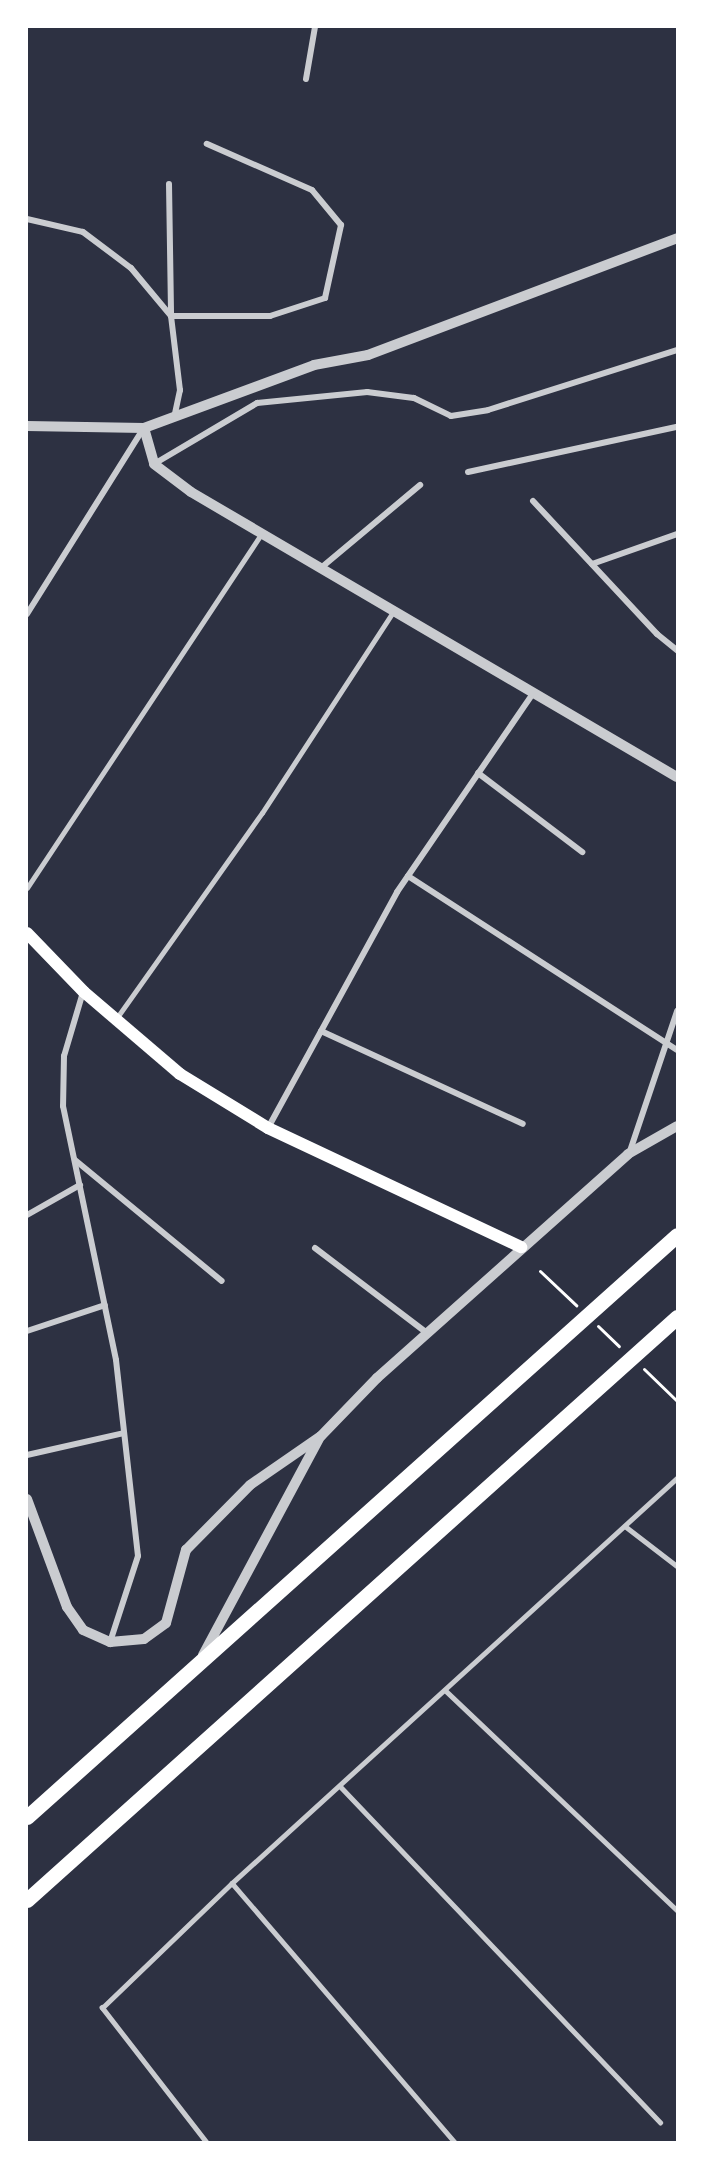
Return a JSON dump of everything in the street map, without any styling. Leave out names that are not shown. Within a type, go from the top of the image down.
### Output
[{"type":"highway","points":[[27,1817],[677,1235]]},
{"type":"highway","points":[[27,1899],[677,1317]]},
{"type":"main road","points":[[27,933],[84,992],[180,1074],[268,1128],[522,1247]]},
{"type":"street","points":[[306,79],[315,27]]},
{"type":"street","points":[[171,316],[270,316],[325,298],[341,225],[312,190],[207,144]]},
{"type":"street","points":[[168,184],[171,316],[180,390],[175,414]]},
{"type":"street","points":[[27,219],[83,232],[131,268],[171,316]]},
{"type":"street","points":[[27,426],[144,428],[175,414],[314,365],[368,355],[677,238]]},
{"type":"street","points":[[154,464],[257,403],[367,392],[414,398],[451,416],[488,410],[677,350]]},
{"type":"street","points":[[468,472],[677,427]]},
{"type":"street","points":[[144,428],[154,464],[191,492],[263,532],[677,777]]},
{"type":"street","points":[[27,614],[144,428]]},
{"type":"street","points":[[322,567],[420,485]]},
{"type":"street","points":[[533,501],[657,634],[677,650]]},
{"type":"street","points":[[592,564],[677,534]]},
{"type":"street","points":[[268,1128],[408,876],[534,692]]},
{"type":"street","points":[[478,773],[582,852]]},
{"type":"street","points":[[408,876],[668,1041],[677,1050]]},
{"type":"street","points":[[84,992],[64,1056],[63,1106],[105,1305],[124,1433],[138,1556],[110,1642]]},
{"type":"street","points":[[628,1155],[677,1011]]},
{"type":"street","points":[[321,1031],[524,1124]]},
{"type":"street","points":[[27,1499],[31,1522],[67,1607],[83,1630],[110,1642],[144,1639],[166,1623],[186,1550],[250,1485],[321,1436],[427,1333],[628,1155],[677,1126]]},
{"type":"street","points":[[74,1159],[222,1281]]},
{"type":"street","points":[[27,1215],[80,1185]]},
{"type":"street","points":[[315,1248],[427,1333]]},
{"type":"street","points":[[27,1331],[105,1305]]},
{"type":"street","points":[[27,1455],[124,1433]]},
{"type":"street","points":[[198,1663],[321,1436]]},
{"type":"lane","points":[[27,888],[263,532]]},
{"type":"lane","points":[[116,1019],[262,813],[394,610]]},
{"type":"lane","points":[[206,2142],[102,2008],[232,1883],[341,1787],[677,1478]]},
{"type":"lane","points":[[625,1526],[677,1566]]},
{"type":"lane","points":[[445,1690],[677,1910]]},
{"type":"lane","points":[[341,1787],[660,2122]]},
{"type":"lane","points":[[232,1883],[455,2142]]},
{"type":"path","points":[[540,1271],[583,1312]]},
{"type":"path","points":[[591,1320],[626,1352]]},
{"type":"path","points":[[643,1368],[677,1401]]}]
